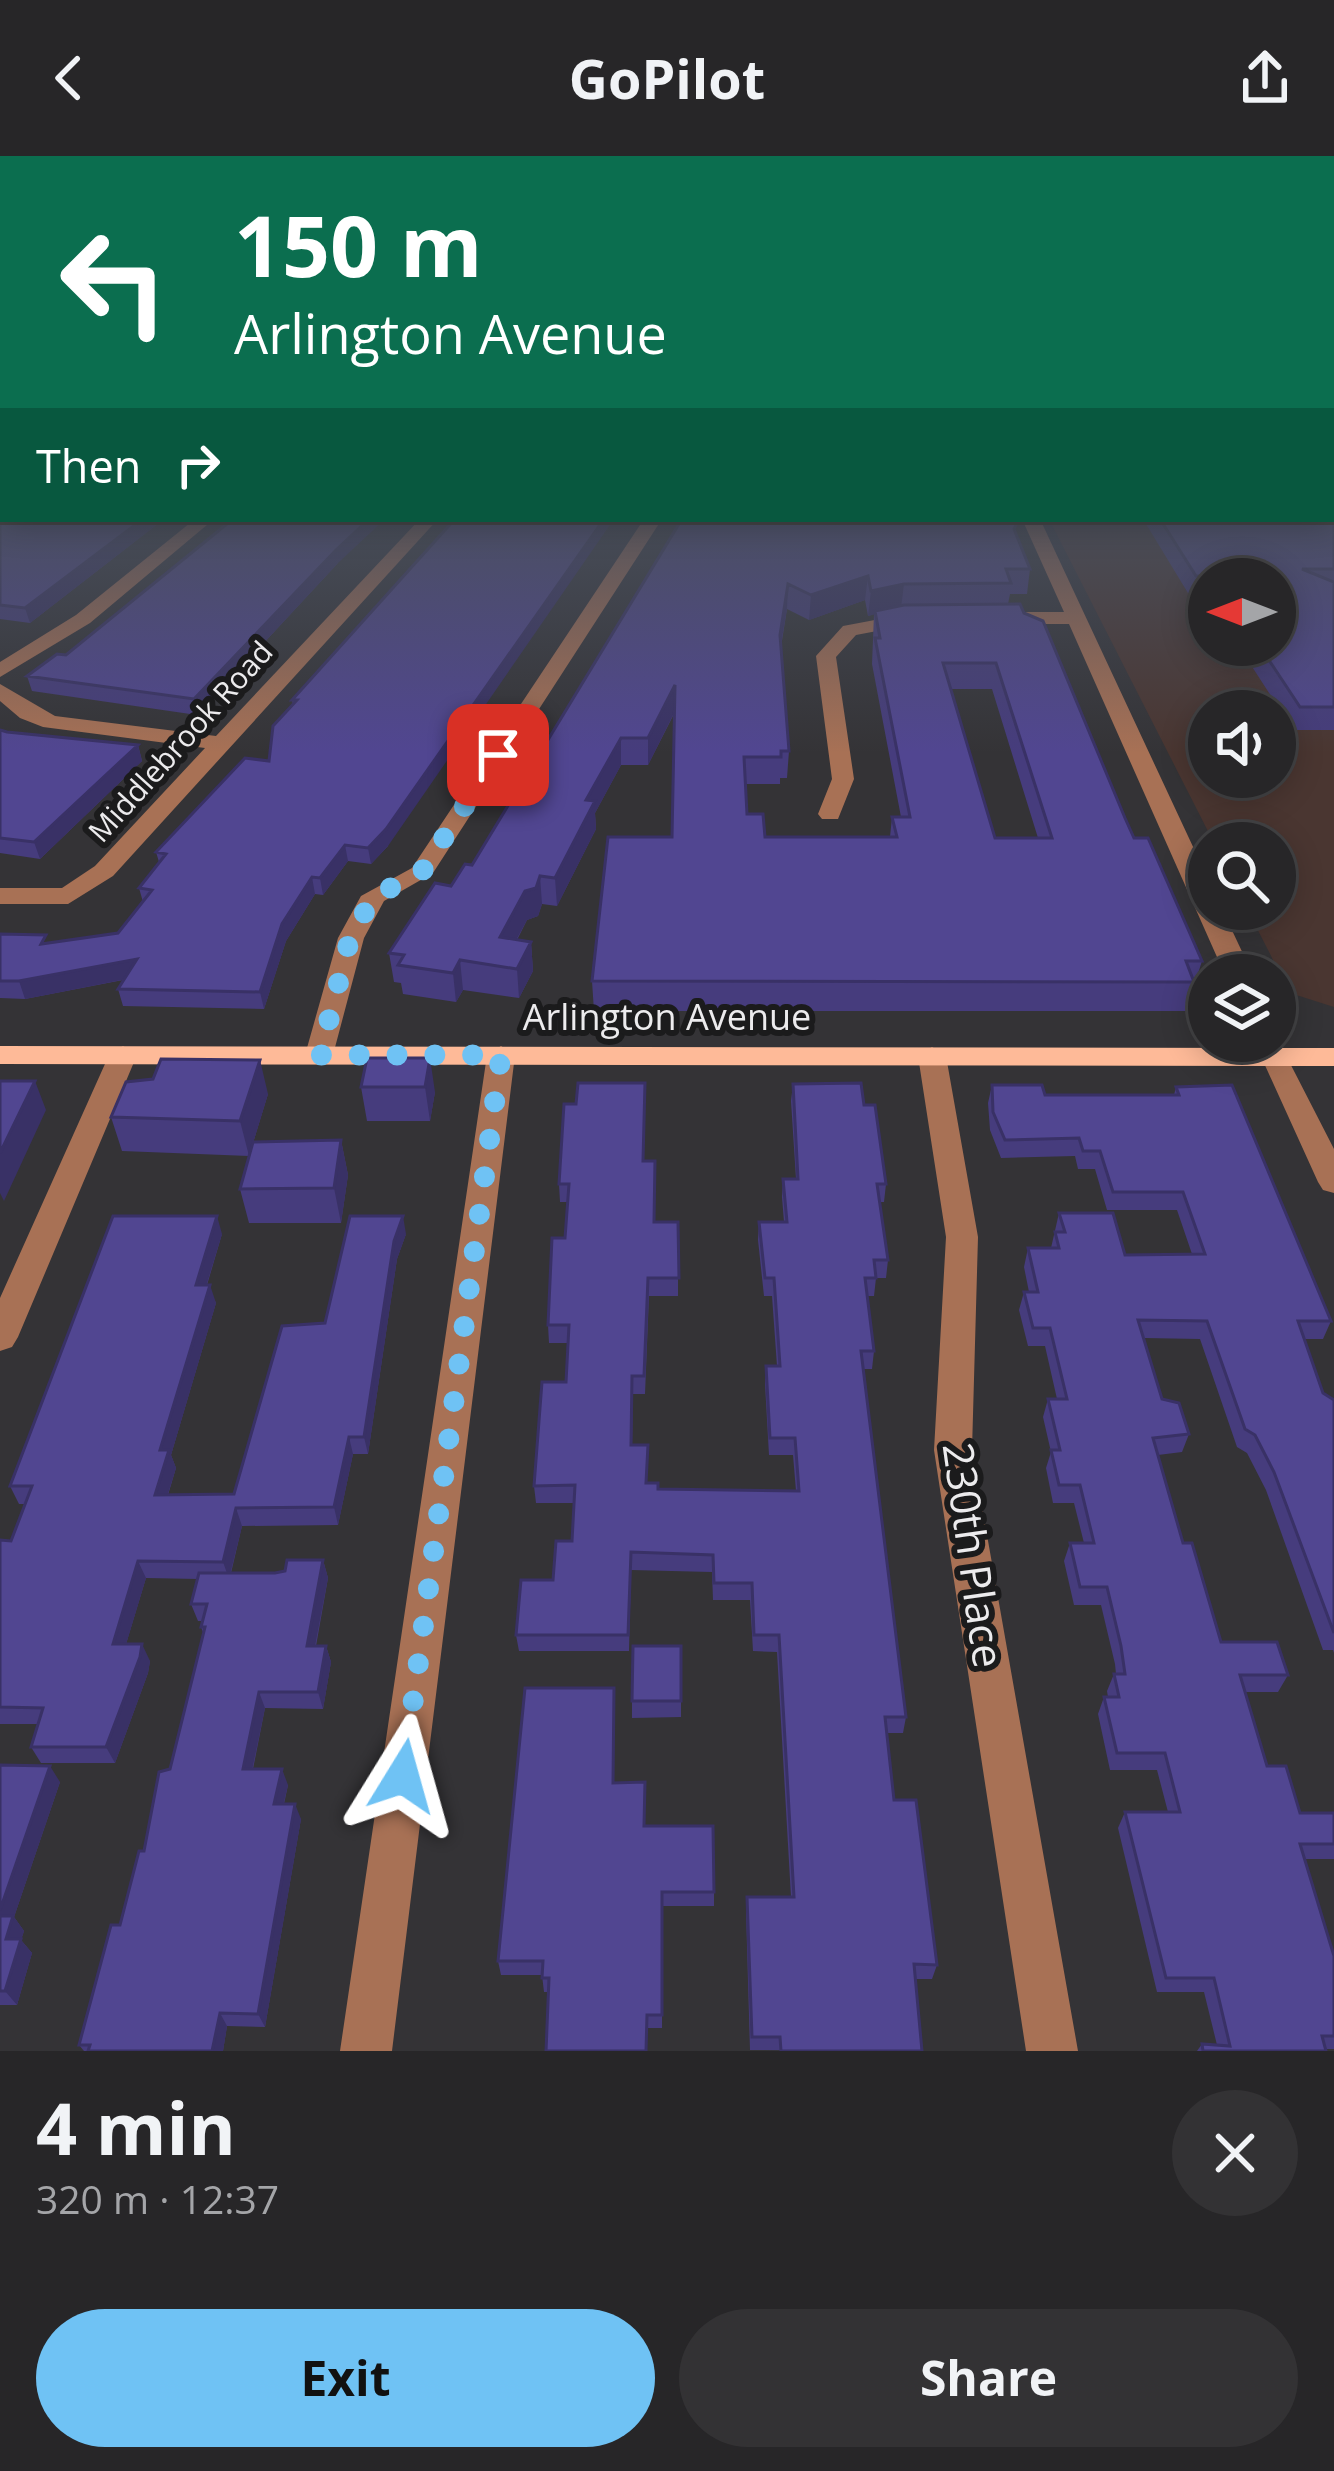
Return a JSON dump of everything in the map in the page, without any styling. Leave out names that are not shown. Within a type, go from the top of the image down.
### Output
[{"type":"main road","name":"Arlington Avenue","points":[[0,1054],[932,1056],[1188,1051]]},
{"type":"main road","name":"Arlington Avenue","points":[[1296,1052],[1334,1057]]},
{"type":"street","points":[[0,671],[83,619],[135,576]]},
{"type":"street","name":"Middlebrook Road","points":[[0,896],[51,898],[81,890],[375,576]]},
{"type":"street","points":[[320,1055],[350,938],[374,896],[421,873],[615,576]]},
{"type":"street","points":[[1056,576],[1188,864]]},
{"type":"street","points":[[830,814],[843,779],[826,656],[850,630],[901,619],[1074,618]]},
{"type":"street","points":[[0,690],[28,713],[51,722],[217,743]]},
{"type":"street","points":[[0,1337],[123,1055]]},
{"type":"street","points":[[366,2051],[501,1055]]},
{"type":"street","name":"230th Place","points":[[932,1056],[962,1237],[953,1450],[1052,2051]]},
{"type":"street","points":[[1278,1062],[1334,1182]]},
{"type":"shaded area","points":[[1078,576],[1188,576],[1188,666],[1296,666],[1296,576],[1334,576],[1334,1007],[1296,995],[1296,954],[1270,954],[1258,930],[1296,930],[1296,822],[1203,822],[1191,798],[1296,798],[1296,690],[1188,690],[1188,792]]},
{"type":"building","points":[[0,576],[67,576],[25,608],[0,605]]},
{"type":"building","points":[[162,576],[311,576],[194,699],[27,676],[57,654],[66,655]]},
{"type":"building","points":[[403,576],[564,576],[386,829],[368,848],[345,845],[320,878],[312,877],[282,924],[260,992],[118,989],[137,959],[0,981],[0,934],[46,935],[41,944],[118,933],[152,890],[139,888],[166,854],[156,852],[245,758],[269,761],[273,726],[297,700],[292,700]]},
{"type":"building","points":[[647,576],[867,576],[811,595],[788,584],[780,635],[789,751],[781,751],[781,757],[744,757],[747,814],[763,814],[765,837],[897,837],[892,817],[910,817],[875,638],[880,638],[875,611],[904,605],[1020,604],[1024,613],[1043,621],[1134,838],[1148,838],[1199,954],[1188,954],[1188,982],[592,981],[608,837],[672,837],[675,685],[648,738],[621,738],[586,800],[595,801],[555,878],[540,876],[536,888],[525,891],[500,937],[531,942],[517,969],[460,960],[453,973],[398,965],[404,955],[389,953],[435,883],[451,886],[465,864],[472,865]],"holes":[[[943,663],[996,663],[1052,838],[995,838]]]},
{"type":"building","points":[[868,576],[1009,576],[1011,583],[904,584],[871,591]]},
{"type":"building","points":[[1296,576],[1320,576],[1334,582],[1334,707],[1300,707],[1296,690],[1289,690],[1273,666],[1296,666]]},
{"type":"building","points":[[0,730],[138,745],[34,842],[0,838]]},
{"type":"building","points":[[367,1058],[430,1058],[425,1087],[361,1087]]},
{"type":"building","points":[[161,1059],[260,1060],[240,1121],[111,1117],[126,1082],[153,1079]]},
{"type":"building","points":[[0,1081],[35,1081],[0,1153]]},
{"type":"building","points":[[578,1083],[645,1083],[643,1161],[655,1161],[654,1222],[678,1222],[679,1278],[648,1278],[644,1376],[632,1376],[631,1445],[648,1445],[646,1483],[658,1483],[658,1489],[799,1491],[795,1438],[770,1438],[766,1366],[780,1366],[774,1278],[765,1278],[759,1222],[787,1222],[783,1179],[798,1179],[793,1084],[861,1083],[864,1105],[875,1105],[886,1184],[877,1184],[888,1260],[874,1260],[876,1278],[865,1278],[874,1351],[861,1351],[906,1717],[885,1717],[894,1800],[916,1800],[937,1965],[914,1964],[922,2051],[781,2051],[780,2037],[752,2037],[747,1897],[794,1897],[779,1635],[754,1635],[752,1583],[714,1583],[713,1555],[631,1552],[628,1635],[516,1635],[521,1580],[553,1580],[556,1541],[572,1541],[575,1485],[534,1486],[542,1382],[566,1382],[569,1325],[548,1325],[552,1238],[565,1238],[569,1184],[559,1184],[564,1104],[576,1104]]},
{"type":"building","points":[[992,1085],[1042,1085],[1045,1095],[1179,1095],[1176,1087],[1232,1085],[1331,1321],[1298,1321],[1323,1393],[1334,1400],[1334,1633],[1274,1472],[1255,1435],[1245,1429],[1207,1321],[1138,1320],[1162,1399],[1179,1403],[1189,1434],[1153,1438],[1183,1543],[1192,1543],[1221,1642],[1277,1642],[1288,1675],[1240,1675],[1267,1766],[1286,1766],[1300,1813],[1334,1813],[1334,1844],[1300,1844],[1334,1956],[1334,2036],[1322,2036],[1326,2051],[1203,2051],[1202,2044],[1230,2046],[1214,1978],[1166,1978],[1125,1812],[1180,1812],[1165,1753],[1117,1753],[1104,1697],[1119,1697],[1114,1674],[1125,1674],[1121,1646],[1107,1587],[1080,1587],[1070,1543],[1094,1543],[1080,1485],[1059,1485],[1051,1450],[1060,1450],[1048,1399],[1067,1399],[1050,1328],[1033,1328],[1024,1292],[1038,1292],[1028,1248],[1059,1248],[1055,1232],[1065,1232],[1059,1213],[1113,1213],[1125,1255],[1205,1254],[1183,1192],[1113,1192],[1100,1151],[1083,1151],[1079,1138],[1005,1140],[993,1112]]},
{"type":"building","points":[[341,1140],[334,1188],[240,1189],[253,1142]]},
{"type":"building","points":[[113,1216],[217,1216],[196,1285],[210,1285],[160,1450],[169,1450],[155,1495],[234,1494],[282,1326],[325,1323],[350,1216],[403,1216],[394,1241],[364,1437],[349,1437],[334,1507],[236,1508],[223,1562],[138,1561],[113,1644],[142,1644],[140,1657],[106,1747],[31,1747],[43,1708],[0,1707],[0,1540],[11,1541],[32,1486],[10,1486]]},
{"type":"building","points":[[287,1560],[323,1560],[307,1646],[326,1646],[318,1692],[259,1692],[243,1769],[282,1769],[274,1804],[295,1804],[258,2014],[220,2013],[212,2051],[88,2051],[90,2045],[79,2045],[111,1925],[120,1925],[139,1851],[144,1851],[159,1772],[170,1769],[205,1627],[201,1627],[207,1604],[191,1604],[199,1573],[275,1573],[285,1571]]},
{"type":"building","points":[[633,1646],[681,1646],[681,1701],[632,1701]]},
{"type":"building","points":[[525,1688],[614,1688],[613,1783],[645,1782],[644,1826],[713,1826],[714,1892],[662,1892],[662,2015],[647,2015],[646,2051],[546,2051],[549,1978],[542,1978],[543,1961],[498,1961]]},
{"type":"building","points":[[0,1765],[50,1766],[0,1910]]},
{"type":"building","points":[[0,1916],[13,1916],[6,1939],[21,1939],[5,1991],[0,1991]]},
{"type":"route","points":[[403,1776],[501,1055],[320,1055],[350,938],[374,896],[421,873],[498,755]]}]
